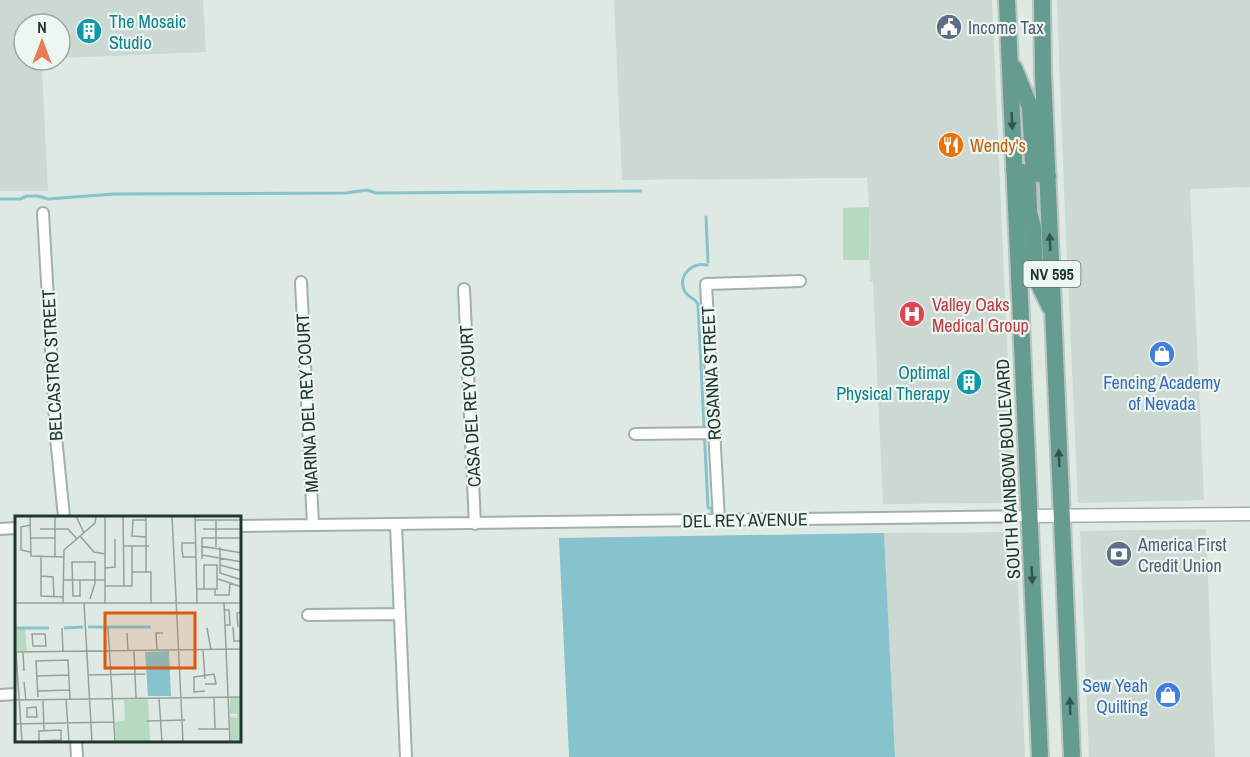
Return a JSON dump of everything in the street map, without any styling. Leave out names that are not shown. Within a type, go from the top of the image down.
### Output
[{"type":"main road","name":"SOUTH RAINBOW BOULEVARD","points":[[1007,0],[1040,757]]},
{"type":"main road","name":"NV 595","points":[[1042,0],[1072,757]]},
{"type":"main road","points":[[1009,56],[1030,107],[1034,170],[1038,174],[1048,176]]},
{"type":"main road","points":[[1014,170],[1022,171],[1028,181],[1035,276],[1053,314]]},
{"type":"street","name":"BELCASTRO STREET","points":[[43,213],[56,437],[64,516]]},
{"type":"street","name":"ROSANNA STREET","points":[[719,520],[706,284],[800,281]]},
{"type":"street","name":"MARINA DEL REY COURT","points":[[301,282],[313,525]]},
{"type":"street","name":"CASA DEL REY COURT","points":[[464,289],[475,524]]},
{"type":"street","points":[[635,434],[715,433]]},
{"type":"street","name":"DEL REY AVENUE","points":[[242,526],[1250,514]]},
{"type":"street","points":[[396,525],[406,757]]},
{"type":"street","points":[[0,529],[15,528]]},
{"type":"street","points":[[308,615],[399,614]]},
{"type":"street","points":[[0,695],[15,694]]},
{"type":"street","points":[[76,742],[77,757]]},
{"type":"shaded area","points":[[0,0],[203,0],[206,52],[72,58],[72,12],[12,12],[12,72],[42,72],[48,191],[0,191]]},
{"type":"shaded area","points":[[614,0],[992,0],[1014,503],[883,504],[873,281],[870,281],[867,178],[622,180]]},
{"type":"shaded area","points":[[1057,0],[1250,0],[1250,187],[1190,189],[1204,500],[1078,503]]},
{"type":"shaded area","points":[[1206,529],[1215,757],[1089,757],[1080,531]]},
{"type":"shaded area","points":[[1016,532],[1025,757],[895,757],[884,533]]},
{"type":"green space","points":[[869,207],[869,260],[843,260],[843,208]]},
{"type":"water","points":[[884,533],[895,757],[569,757],[559,538]]},
{"type":"waterway","points":[[0,199],[20,199],[27,196],[48,199],[114,194],[346,193],[367,190],[376,193],[641,191]]},
{"type":"waterway","points":[[706,217],[708,262]]},
{"type":"waterway","points":[[707,265],[697,265],[688,270],[683,284],[685,292],[698,304],[708,508],[712,508],[712,512]]},
{"type":"place","name":"Income Tax","points":[[949,27]]},
{"type":"place","name":"The Mosaic Studio","points":[[89,31]]},
{"type":"place","name":"Wendy's","points":[[951,145]]},
{"type":"place","name":"Valley Oaks Medical Group","points":[[912,314]]},
{"type":"place","name":"Fencing Academy of Nevada","points":[[1162,354]]},
{"type":"place","name":"Optimal Physical Therapy","points":[[969,382]]},
{"type":"place","name":"America First Credit Union","points":[[1119,554]]},
{"type":"place","name":"Sew Yeah Quilting","points":[[1168,695]]}]
